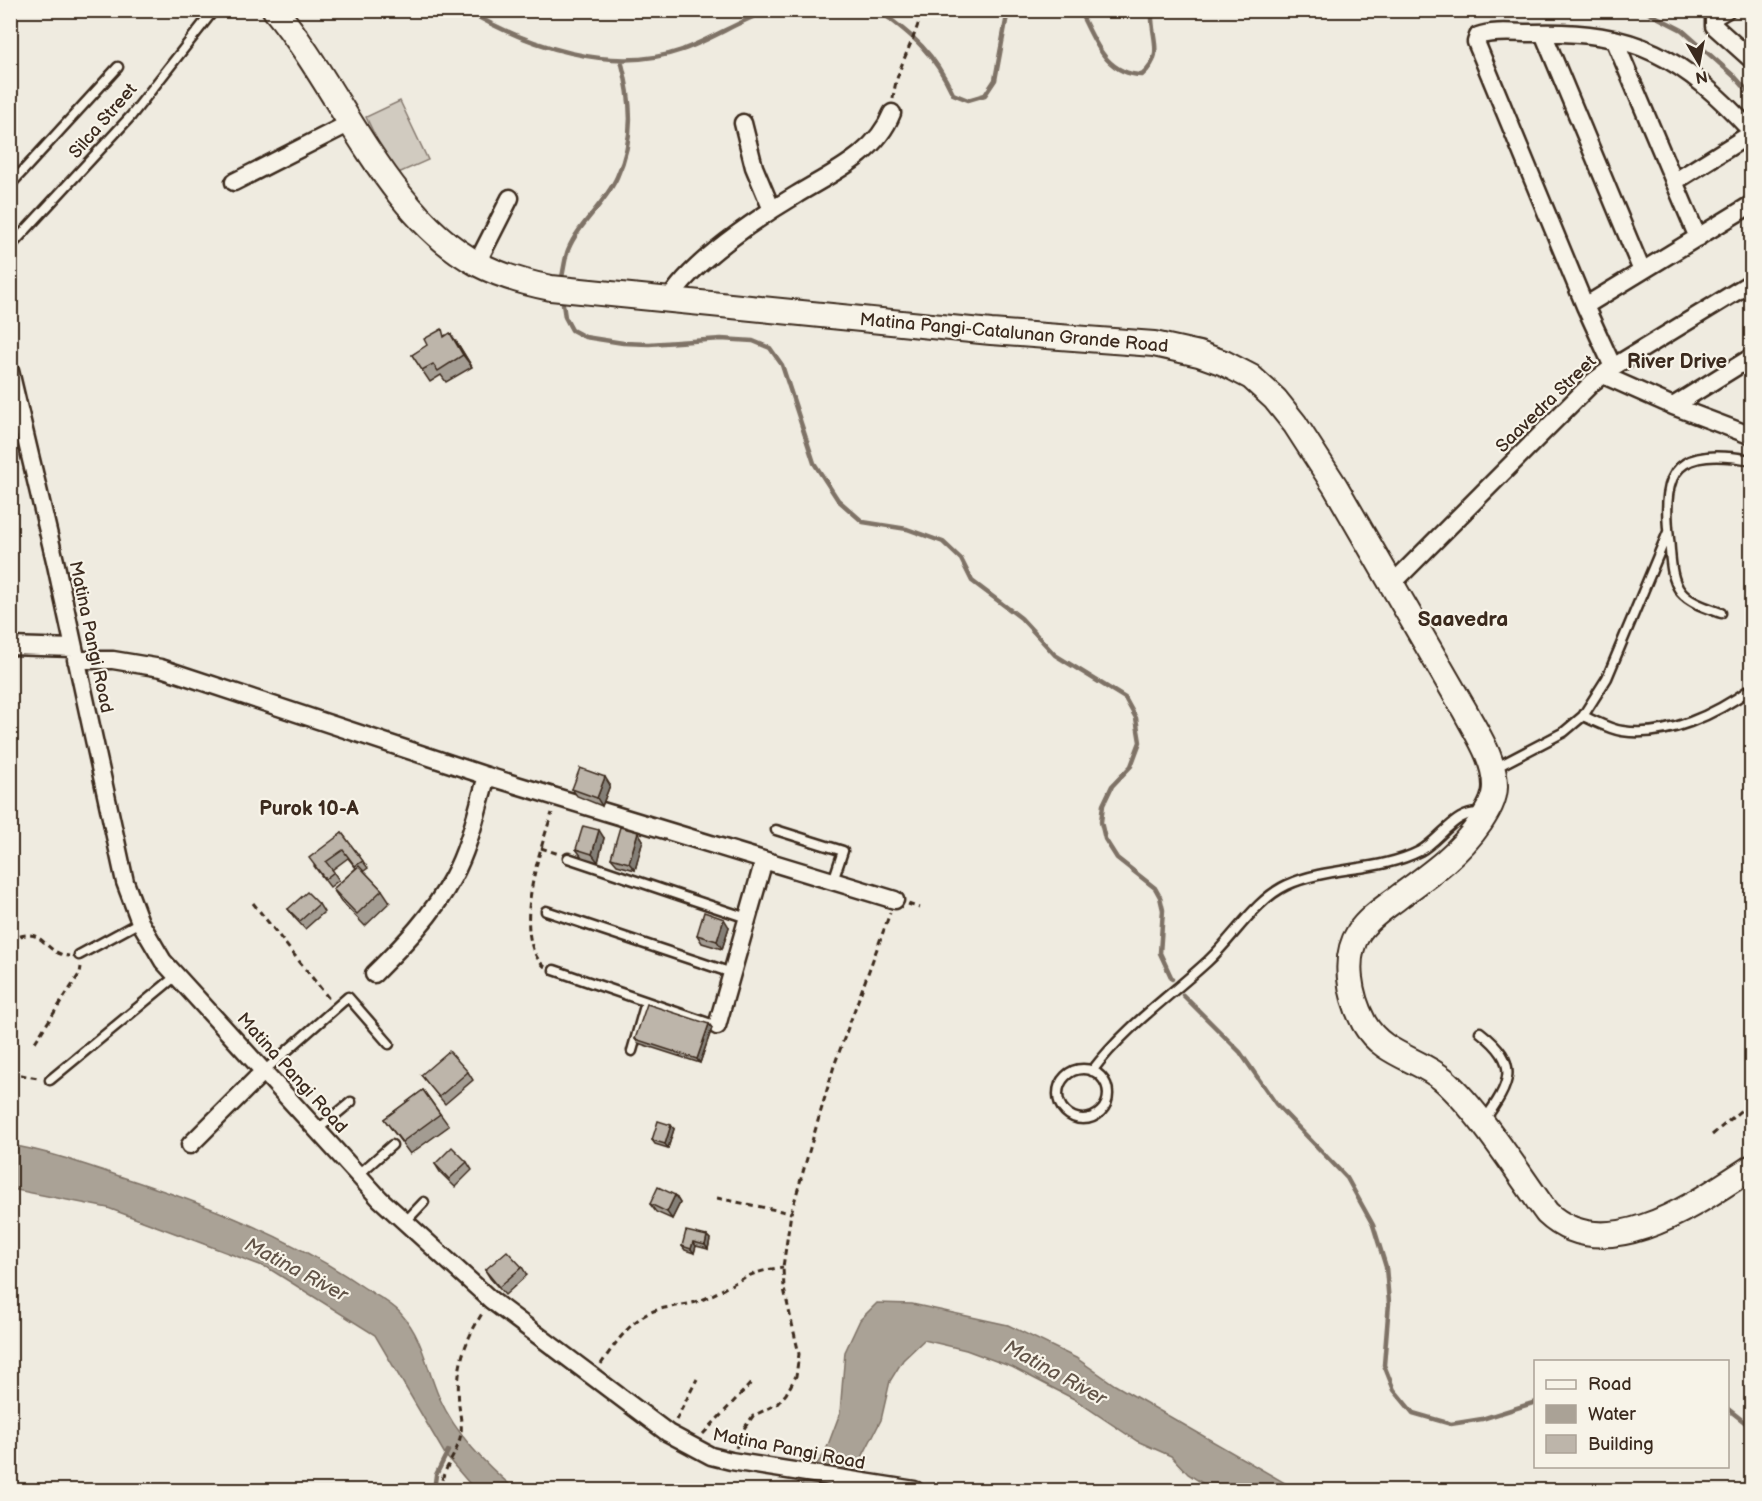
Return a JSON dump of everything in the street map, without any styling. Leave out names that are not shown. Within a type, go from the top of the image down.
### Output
[{"type":"street","name":"Matina Pangi-Catalunan Grande Road","points":[[275,10],[304,48],[414,212],[454,249],[477,263],[523,282],[551,288],[992,332],[1154,344],[1198,354],[1224,363],[1251,377],[1275,399],[1295,424],[1392,584],[1465,711],[1492,769],[1495,789],[1486,815],[1461,847],[1368,922],[1354,943],[1350,971],[1356,1004],[1373,1037],[1389,1050],[1444,1080],[1481,1124],[1547,1213],[1557,1222],[1579,1233],[1596,1236],[1621,1233],[1648,1225],[1708,1195],[1752,1167]]},
{"type":"street","points":[[1726,10],[1714,16],[1714,26],[1752,60]]},
{"type":"street","points":[[1674,182],[1752,132],[1716,93],[1680,65],[1647,48],[1614,39],[1567,32],[1482,34],[1476,42],[1585,306],[1608,371],[1673,406],[1751,436]]},
{"type":"street","points":[[1543,33],[1642,271]]},
{"type":"street","points":[[1614,39],[1698,238]]},
{"type":"street","points":[[669,300],[688,276],[772,210],[866,150],[886,128],[892,113]]},
{"type":"street","points":[[234,182],[352,122]]},
{"type":"street","points":[[743,123],[754,167],[772,210]]},
{"type":"street","points":[[477,263],[510,198]]},
{"type":"street","points":[[1585,306],[1752,204]]},
{"type":"street","name":"Saavedra Street","points":[[1392,584],[1608,371],[1752,282]]},
{"type":"street","points":[[1673,406],[1752,357]]},
{"type":"street","name":"Matina Pangi Road","points":[[10,371],[125,882],[140,922],[163,961],[358,1175],[405,1222],[490,1300],[591,1378],[668,1433],[691,1447],[731,1461],[915,1491]]},
{"type":"street","points":[[10,646],[161,668],[487,776],[895,900]]},
{"type":"street","points":[[374,974],[423,922],[454,876],[465,849],[487,776]]},
{"type":"street","points":[[717,1026],[764,860]]},
{"type":"street","points":[[190,1145],[264,1071]]},
{"type":"lane","name":"Silca Street","points":[[10,248],[131,116],[214,10]]},
{"type":"lane","points":[[10,185],[118,67]]},
{"type":"lane","points":[[1721,613],[1699,605],[1682,594],[1674,580],[1668,532],[1667,490],[1674,472],[1692,458],[1722,455],[1752,460]]},
{"type":"lane","points":[[1492,769],[1564,732],[1583,716],[1607,678],[1668,532]]},
{"type":"lane","points":[[1583,716],[1620,731],[1640,732],[1668,729],[1694,721],[1752,688]]},
{"type":"lane","points":[[1092,1071],[1115,1042],[1208,961],[1270,895],[1301,879],[1406,857],[1431,844],[1460,817],[1468,813],[1486,815]]},
{"type":"lane","points":[[776,830],[843,851],[833,881]]},
{"type":"lane","points":[[568,858],[747,918]]},
{"type":"lane","points":[[546,911],[732,973]]},
{"type":"lane","points":[[78,955],[140,922]]},
{"type":"lane","points":[[554,970],[717,1026]]},
{"type":"lane","points":[[50,1080],[176,976]]},
{"type":"lane","points":[[264,1071],[348,997],[390,1044]]},
{"type":"lane","points":[[632,1051],[646,1002]]},
{"type":"lane","points":[[1480,1032],[1496,1044],[1505,1056],[1508,1071],[1505,1088],[1481,1124]]},
{"type":"lane","points":[[1073,1071],[1092,1071],[1106,1084],[1106,1104],[1092,1117],[1072,1117],[1059,1103],[1059,1084],[1073,1071]]},
{"type":"lane","points":[[318,1130],[351,1102]]},
{"type":"lane","points":[[358,1175],[392,1145]]},
{"type":"lane","points":[[405,1222],[424,1202]]},
{"type":"path","points":[[892,113],[897,77],[922,10]]},
{"type":"path","points":[[554,970],[537,960],[531,938],[530,905],[541,848],[557,797]]},
{"type":"path","points":[[541,848],[568,858]]},
{"type":"path","points":[[731,1461],[745,1427],[753,1416],[777,1404],[786,1394],[796,1376],[798,1354],[784,1289],[783,1267],[790,1213],[834,1066],[895,900]]},
{"type":"path","points":[[253,903],[336,1008]]},
{"type":"path","points":[[10,940],[25,934],[33,934],[62,955],[78,955],[80,973],[34,1042]]},
{"type":"path","points":[[10,1073],[50,1080]]},
{"type":"path","points":[[1712,1135],[1752,1101]]},
{"type":"path","points":[[717,1198],[790,1213]]},
{"type":"path","points":[[591,1378],[634,1323],[654,1310],[691,1305],[740,1278],[757,1271],[783,1267]]},
{"type":"path","points":[[440,1491],[442,1477],[457,1449],[461,1435],[458,1389],[464,1346],[490,1300]]},
{"type":"path","points":[[668,1433],[697,1379]]},
{"type":"path","points":[[691,1447],[753,1381]]},
{"type":"shaded area","points":[[400,101],[428,160],[394,175],[366,117]]},
{"type":"water","name":"Matina River","points":[[10,1145],[79,1162],[216,1210],[308,1253],[390,1304],[399,1311],[415,1334],[439,1397],[454,1424],[482,1459],[516,1490],[475,1490],[446,1456],[375,1335],[268,1268],[108,1208],[11,1189]]},
{"type":"water","name":"Matina River","points":[[877,1303],[912,1304],[1008,1325],[1076,1358],[1115,1385],[1297,1490],[1213,1490],[1188,1474],[1171,1456],[1137,1441],[1074,1399],[1012,1367],[966,1350],[924,1340],[903,1360],[890,1381],[881,1420],[856,1469],[837,1490],[798,1490],[825,1453],[840,1413],[845,1352],[860,1320]]},
{"type":"building","points":[[442,329],[444,337],[450,333],[463,355],[438,371],[433,364],[422,370],[412,355],[427,345],[424,339]]},
{"type":"building","points":[[580,768],[605,777],[597,798],[572,789]]},
{"type":"building","points":[[583,826],[599,830],[592,854],[576,849]]},
{"type":"building","points":[[620,827],[638,832],[629,863],[611,858]]},
{"type":"building","points":[[342,833],[363,861],[355,866],[343,850],[326,862],[334,872],[325,879],[309,858]]},
{"type":"building","points":[[359,866],[382,890],[357,914],[333,889]]},
{"type":"building","points":[[307,892],[319,904],[300,921],[288,909]]},
{"type":"building","points":[[704,912],[724,919],[717,941],[697,935]]},
{"type":"building","points":[[647,1004],[709,1024],[697,1059],[635,1039]]},
{"type":"building","points":[[449,1051],[468,1072],[439,1097],[421,1075]]},
{"type":"building","points":[[423,1090],[440,1114],[402,1142],[384,1119]]},
{"type":"building","points":[[658,1121],[671,1125],[665,1144],[652,1140]]},
{"type":"building","points":[[452,1147],[467,1162],[449,1179],[435,1164]]},
{"type":"building","points":[[658,1187],[675,1195],[667,1212],[650,1204]]},
{"type":"building","points":[[686,1231],[707,1236],[705,1245],[693,1242],[691,1249],[682,1246]]},
{"type":"building","points":[[507,1251],[522,1267],[499,1287],[485,1270]]},
{"type":"waterway","points":[[466,10],[516,35],[543,45],[599,58],[627,59],[655,57],[682,50],[770,10]]},
{"type":"waterway","points":[[878,10],[922,46],[938,67],[953,94],[968,100],[985,95],[995,80],[1008,10]]},
{"type":"waterway","points":[[1079,10],[1096,43],[1110,62],[1118,69],[1142,75],[1149,67],[1155,53],[1152,10]]},
{"type":"waterway","points":[[1643,10],[1682,30],[1736,78],[1752,96]]},
{"type":"waterway","points":[[562,277],[567,253],[573,240],[612,187],[627,148],[630,119],[628,90],[621,60]]},
{"type":"waterway","points":[[563,304],[565,317],[572,330],[585,337],[623,343],[649,344],[721,339],[753,341],[770,348],[782,365],[814,463],[838,500],[863,522],[907,529],[943,542],[961,559],[972,581],[1021,618],[1055,655],[1125,698],[1136,718],[1140,742],[1131,766],[1112,786],[1103,805],[1101,822],[1105,839],[1117,858],[1155,888],[1160,897],[1163,910],[1160,953],[1172,979]]},
{"type":"waterway","points":[[1183,995],[1240,1052],[1276,1104],[1347,1178],[1373,1225],[1386,1267],[1389,1303],[1384,1365],[1394,1390],[1413,1413],[1451,1424],[1482,1419],[1534,1403]]},
{"type":"waterway","points":[[1729,1410],[1752,1428]]},
{"type":"waterway","points":[[434,1490],[436,1475],[448,1451]]},
{"type":"district","name":"River Drive","points":[[1677,362]]},
{"type":"district","name":"Saavedra","points":[[1463,619]]},
{"type":"district","name":"Purok 10-A","points":[[309,809]]}]
